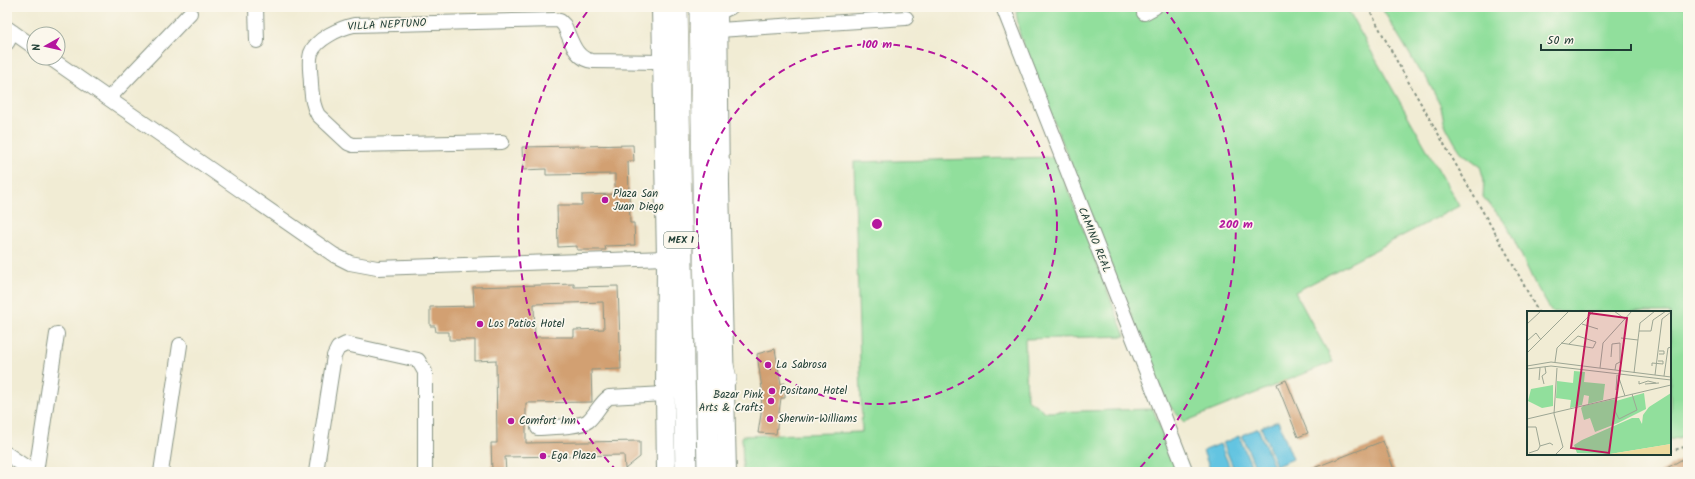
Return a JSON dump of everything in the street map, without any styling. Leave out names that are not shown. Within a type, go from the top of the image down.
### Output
[{"type":"highway","name":"MEX 1","points":[[677,7],[686,472]]},
{"type":"highway","name":"MEX 1","points":[[708,472],[704,264],[717,13]]},
{"type":"highway","points":[[704,264],[720,164]]},
{"type":"highway","points":[[704,288],[726,378]]},
{"type":"main road","points":[[661,7],[666,258],[666,472]]},
{"type":"main road","points":[[717,13],[727,472]]},
{"type":"street","points":[[256,7],[257,41]]},
{"type":"street","name":"CAMINO REAL","points":[[1003,7],[1186,472]]},
{"type":"street","points":[[109,98],[190,13]]},
{"type":"street","points":[[717,13],[906,18]]},
{"type":"street","name":"VILLA NEPTUNO","points":[[502,142],[348,144],[318,115],[314,109],[310,59],[312,52],[318,44],[336,30],[354,25],[555,20],[560,21],[564,25],[578,53],[584,59],[593,61],[662,62]]},
{"type":"street","points":[[9,34],[26,43]]},
{"type":"street","points":[[62,66],[334,255],[350,263],[377,268],[666,258]]},
{"type":"street","points":[[7,454],[32,471],[57,334]]},
{"type":"street","points":[[316,472],[334,356],[338,348],[346,344],[418,360],[425,372],[425,472]]},
{"type":"street","points":[[161,472],[180,345]]},
{"type":"street","points":[[538,428],[587,422],[604,400],[609,397],[665,394]]},
{"type":"path","points":[[1368,7],[1400,67],[1514,266],[1537,311]]},
{"type":"path","points":[[1671,451],[1688,446]]},
{"type":"green space","points":[[1024,7],[1346,7],[1459,206],[1295,292],[1333,362],[1184,422],[1166,402],[1020,36],[1016,12]]},
{"type":"green space","points":[[1381,7],[1688,7],[1688,435],[1671,440],[1671,311],[1551,311],[1535,284],[1507,225],[1483,197],[1484,180],[1480,166],[1461,152],[1455,143],[1444,123],[1441,107],[1425,75],[1419,71]]},
{"type":"green space","points":[[1055,157],[1125,336],[1025,339],[1027,399],[1046,412],[1153,409],[1178,472],[743,472],[742,436],[862,432],[854,162]]},
{"type":"water","points":[[1278,421],[1293,459],[1276,466],[1261,427]]},
{"type":"water","points":[[1258,428],[1274,467],[1257,472],[1242,435]]},
{"type":"water","points":[[1239,436],[1254,472],[1235,472],[1223,443]]},
{"type":"water","points":[[1220,444],[1232,472],[1211,472],[1203,451]]},
{"type":"building","name":"Plaza San Juan Diego","points":[[633,145],[634,161],[628,161],[630,223],[634,223],[635,245],[605,246],[606,250],[577,250],[577,246],[558,247],[557,205],[582,205],[582,195],[615,194],[615,174],[546,175],[546,169],[523,170],[522,147]]},
{"type":"building","points":[[574,284],[574,287],[618,286],[621,369],[591,370],[592,402],[526,403],[526,443],[640,441],[640,457],[625,469],[624,455],[505,457],[506,472],[492,472],[491,443],[497,443],[496,360],[475,361],[475,340],[449,340],[449,332],[436,332],[435,326],[430,326],[430,307],[474,306],[473,287]],"holes":[[[603,302],[604,329],[574,330],[574,337],[535,337],[534,304]]]},
{"type":"building","name":"Positano Hotel","points":[[775,349],[781,384],[785,383],[785,398],[781,398],[776,434],[758,433],[761,414],[762,389],[757,354]]},
{"type":"building","points":[[1286,380],[1308,433],[1298,437],[1277,384]]},
{"type":"building","points":[[1383,441],[1395,472],[1306,472],[1306,471]]},
{"type":"building","points":[[1688,456],[1688,472],[1660,472]]},
{"type":"place","name":"Plaza San Juan Diego","points":[[605,200]]},
{"type":"place","name":"Los Patios Hotel","points":[[480,324]]},
{"type":"place","name":"La Sabrosa","points":[[768,365]]},
{"type":"place","name":"Positano Hotel","points":[[772,391]]},
{"type":"place","name":"Bazar Pink Arts & Crafts","points":[[771,401]]},
{"type":"place","name":"Sherwin-Williams","points":[[770,419]]},
{"type":"place","name":"Comfort Inn","points":[[511,421]]},
{"type":"place","name":"Ega Plaza","points":[[543,456]]}]
